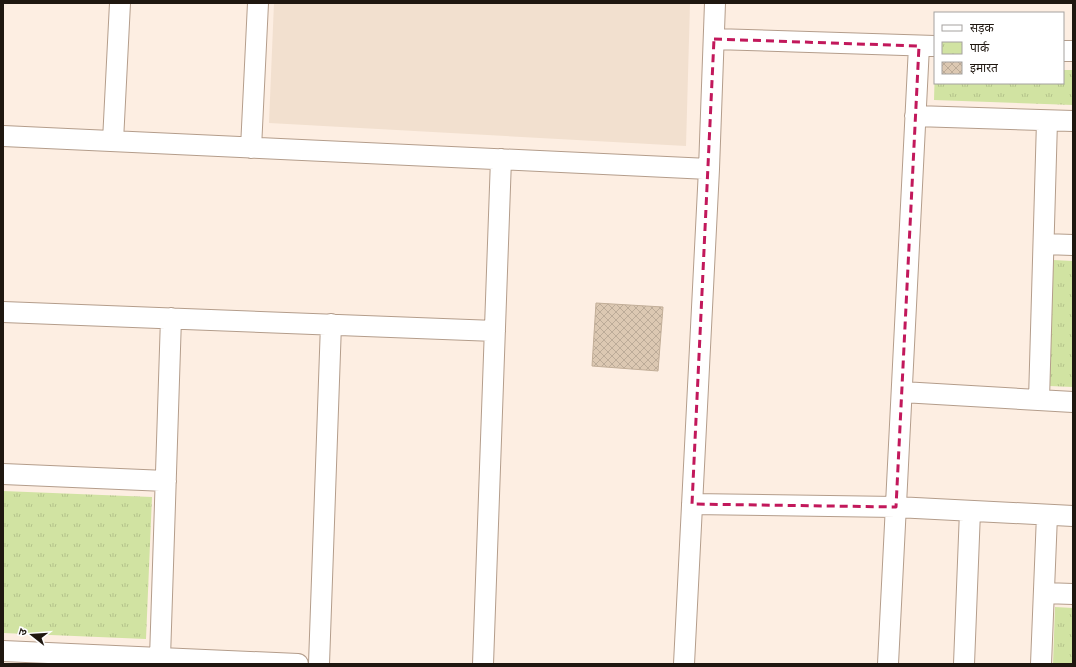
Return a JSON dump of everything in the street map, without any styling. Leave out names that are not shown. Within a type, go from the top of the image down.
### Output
[{"type":"street","points":[[114,141],[120,3]]},
{"type":"street","points":[[251,148],[258,3]]},
{"type":"street","points":[[684,664],[716,3]]},
{"type":"street","points":[[714,39],[927,46],[915,116],[888,664]]},
{"type":"street","points":[[915,116],[1073,122]]},
{"type":"street","points":[[1039,400],[1047,121]]},
{"type":"street","points":[[3,136],[709,169]]},
{"type":"street","points":[[483,664],[501,159]]},
{"type":"street","points":[[1044,244],[1073,246]]},
{"type":"street","points":[[3,312],[495,331]]},
{"type":"street","points":[[160,658],[171,318]]},
{"type":"street","points":[[319,664],[331,324]]},
{"type":"street","points":[[902,392],[1073,402]]},
{"type":"street","points":[[3,474],[166,482]]},
{"type":"street","points":[[692,504],[896,507],[1073,516]]},
{"type":"street","points":[[964,664],[970,511]]},
{"type":"street","points":[[1041,664],[1047,514]]},
{"type":"street","points":[[1044,593],[1073,594]]},
{"type":"street","points":[[3,651],[298,664]]},
{"type":"highlighted area","points":[[714,39],[919,46],[896,507],[692,504]]},
{"type":"shaded area","points":[[274,3],[690,3],[686,146],[269,123]]},
{"type":"green space","points":[[1064,70],[1073,70],[1073,105],[934,100],[934,84],[1064,84]]},
{"type":"green space","points":[[1053,260],[1073,261],[1073,387],[1049,386]]},
{"type":"green space","points":[[3,491],[152,497],[146,639],[3,633]]},
{"type":"green space","points":[[1055,607],[1073,608],[1073,664],[1053,664]]},
{"type":"building","points":[[596,303],[663,307],[658,371],[592,366]]}]
